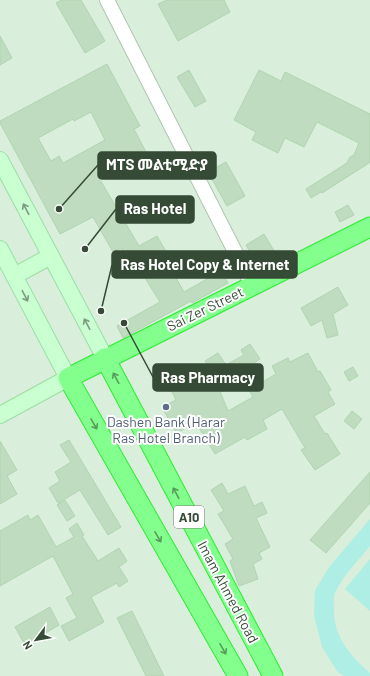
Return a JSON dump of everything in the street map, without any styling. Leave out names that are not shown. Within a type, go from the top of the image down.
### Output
[{"type":"highway","name":"Sai Zer Street","points":[[68,378],[105,358],[370,227]]},
{"type":"highway","name":"Imam Ahmed Road","points":[[105,358],[273,676]]},
{"type":"highway","name":"A10","points":[[68,378],[238,676]]},
{"type":"main road","points":[[0,160],[105,358]]},
{"type":"main road","points":[[0,249],[68,378],[0,415]]},
{"type":"main road","points":[[14,276],[51,256]]},
{"type":"street","points":[[107,0],[252,285]]},
{"type":"shaded area","points":[[0,0],[370,0],[370,676],[0,676]]},
{"type":"shaded area","points":[[370,519],[370,546],[338,586],[334,597],[334,618],[336,628],[344,645],[356,660],[370,673],[370,676],[344,676],[337,671],[322,647],[314,615],[315,590],[330,566]]},
{"type":"shaded area","points":[[370,559],[370,611],[345,589]]},
{"type":"building","points":[[62,0],[81,0],[105,41],[85,53],[56,3]]},
{"type":"building","points":[[167,0],[224,0],[230,12],[178,41],[158,4]]},
{"type":"building","points":[[0,36],[12,58],[0,65]]},
{"type":"building","points":[[107,64],[140,126],[134,129],[146,152],[99,178],[139,246],[157,236],[173,263],[174,262],[181,273],[175,276],[184,292],[221,271],[228,283],[192,303],[191,301],[123,338],[117,326],[160,302],[130,254],[125,256],[121,248],[113,252],[93,217],[60,234],[0,121]],"holes":[[[91,112],[105,140],[63,163],[59,156],[51,161],[38,138],[73,119],[74,121]]]},
{"type":"building","points":[[189,70],[206,101],[195,107],[177,77]]},
{"type":"building","points":[[259,70],[281,81],[285,72],[370,114],[369,163],[322,193],[321,192],[311,198],[306,189],[347,163],[350,157],[354,155],[359,143],[317,122],[304,147],[285,138],[278,153],[252,140],[256,132],[234,120]]},
{"type":"building","points":[[226,162],[245,196],[227,206],[208,172]]},
{"type":"building","points":[[348,205],[354,215],[340,222],[335,212]]},
{"type":"building","points":[[264,234],[276,254],[257,265],[246,245]]},
{"type":"building","points":[[338,287],[348,305],[333,314],[338,335],[327,338],[322,320],[311,326],[301,308]]},
{"type":"building","points":[[250,344],[260,359],[232,378],[234,382],[219,389],[228,411],[253,397],[249,390],[276,374],[272,366],[288,358],[290,362],[308,353],[318,372],[320,371],[331,390],[328,392],[335,404],[314,416],[340,454],[315,470],[301,450],[305,448],[282,409],[263,420],[267,429],[247,440],[245,437],[215,454],[196,423],[176,433],[162,407],[176,400],[171,390],[200,375],[198,373],[209,367],[205,361],[218,353],[226,365],[244,355],[241,350]]},
{"type":"building","points":[[353,367],[358,376],[349,381],[344,372]]},
{"type":"building","points":[[352,411],[362,419],[354,429],[344,421]]},
{"type":"building","points":[[69,440],[121,527],[108,535],[80,490],[58,503],[49,488],[60,481],[55,472],[71,462],[60,445]]},
{"type":"building","points":[[0,441],[17,470],[7,476],[17,494],[0,504]]},
{"type":"building","points":[[370,472],[370,503],[326,553],[310,540]]},
{"type":"building","points":[[222,483],[228,494],[245,486],[254,506],[262,502],[267,513],[256,518],[270,547],[259,553],[262,559],[253,564],[258,579],[239,586],[230,561],[233,559],[225,544],[233,539],[218,514],[224,511],[211,490]]},
{"type":"building","points":[[65,500],[75,516],[67,521],[57,505]]},
{"type":"building","points":[[28,515],[30,520],[38,515],[56,547],[74,537],[69,529],[77,523],[84,535],[82,536],[98,561],[119,548],[127,561],[119,567],[128,581],[119,587],[117,583],[91,597],[104,622],[69,641],[61,626],[77,618],[66,598],[73,594],[53,556],[0,586],[0,531]]},
{"type":"building","points":[[50,607],[59,625],[25,645],[15,627]]},
{"type":"building","points":[[132,611],[164,676],[146,676],[117,618]]},
{"type":"place","name":"MTS መልቲሚድያ","points":[[59,209]]},
{"type":"place","name":"Ras Hotel","points":[[85,249]]},
{"type":"place","name":"Ras Hotel Copy & Internet","points":[[101,311]]},
{"type":"place","name":"Ras Pharmacy","points":[[124,323]]},
{"type":"place","name":"Dashen Bank (Harar Ras Hotel Branch)","points":[[166,407]]}]
